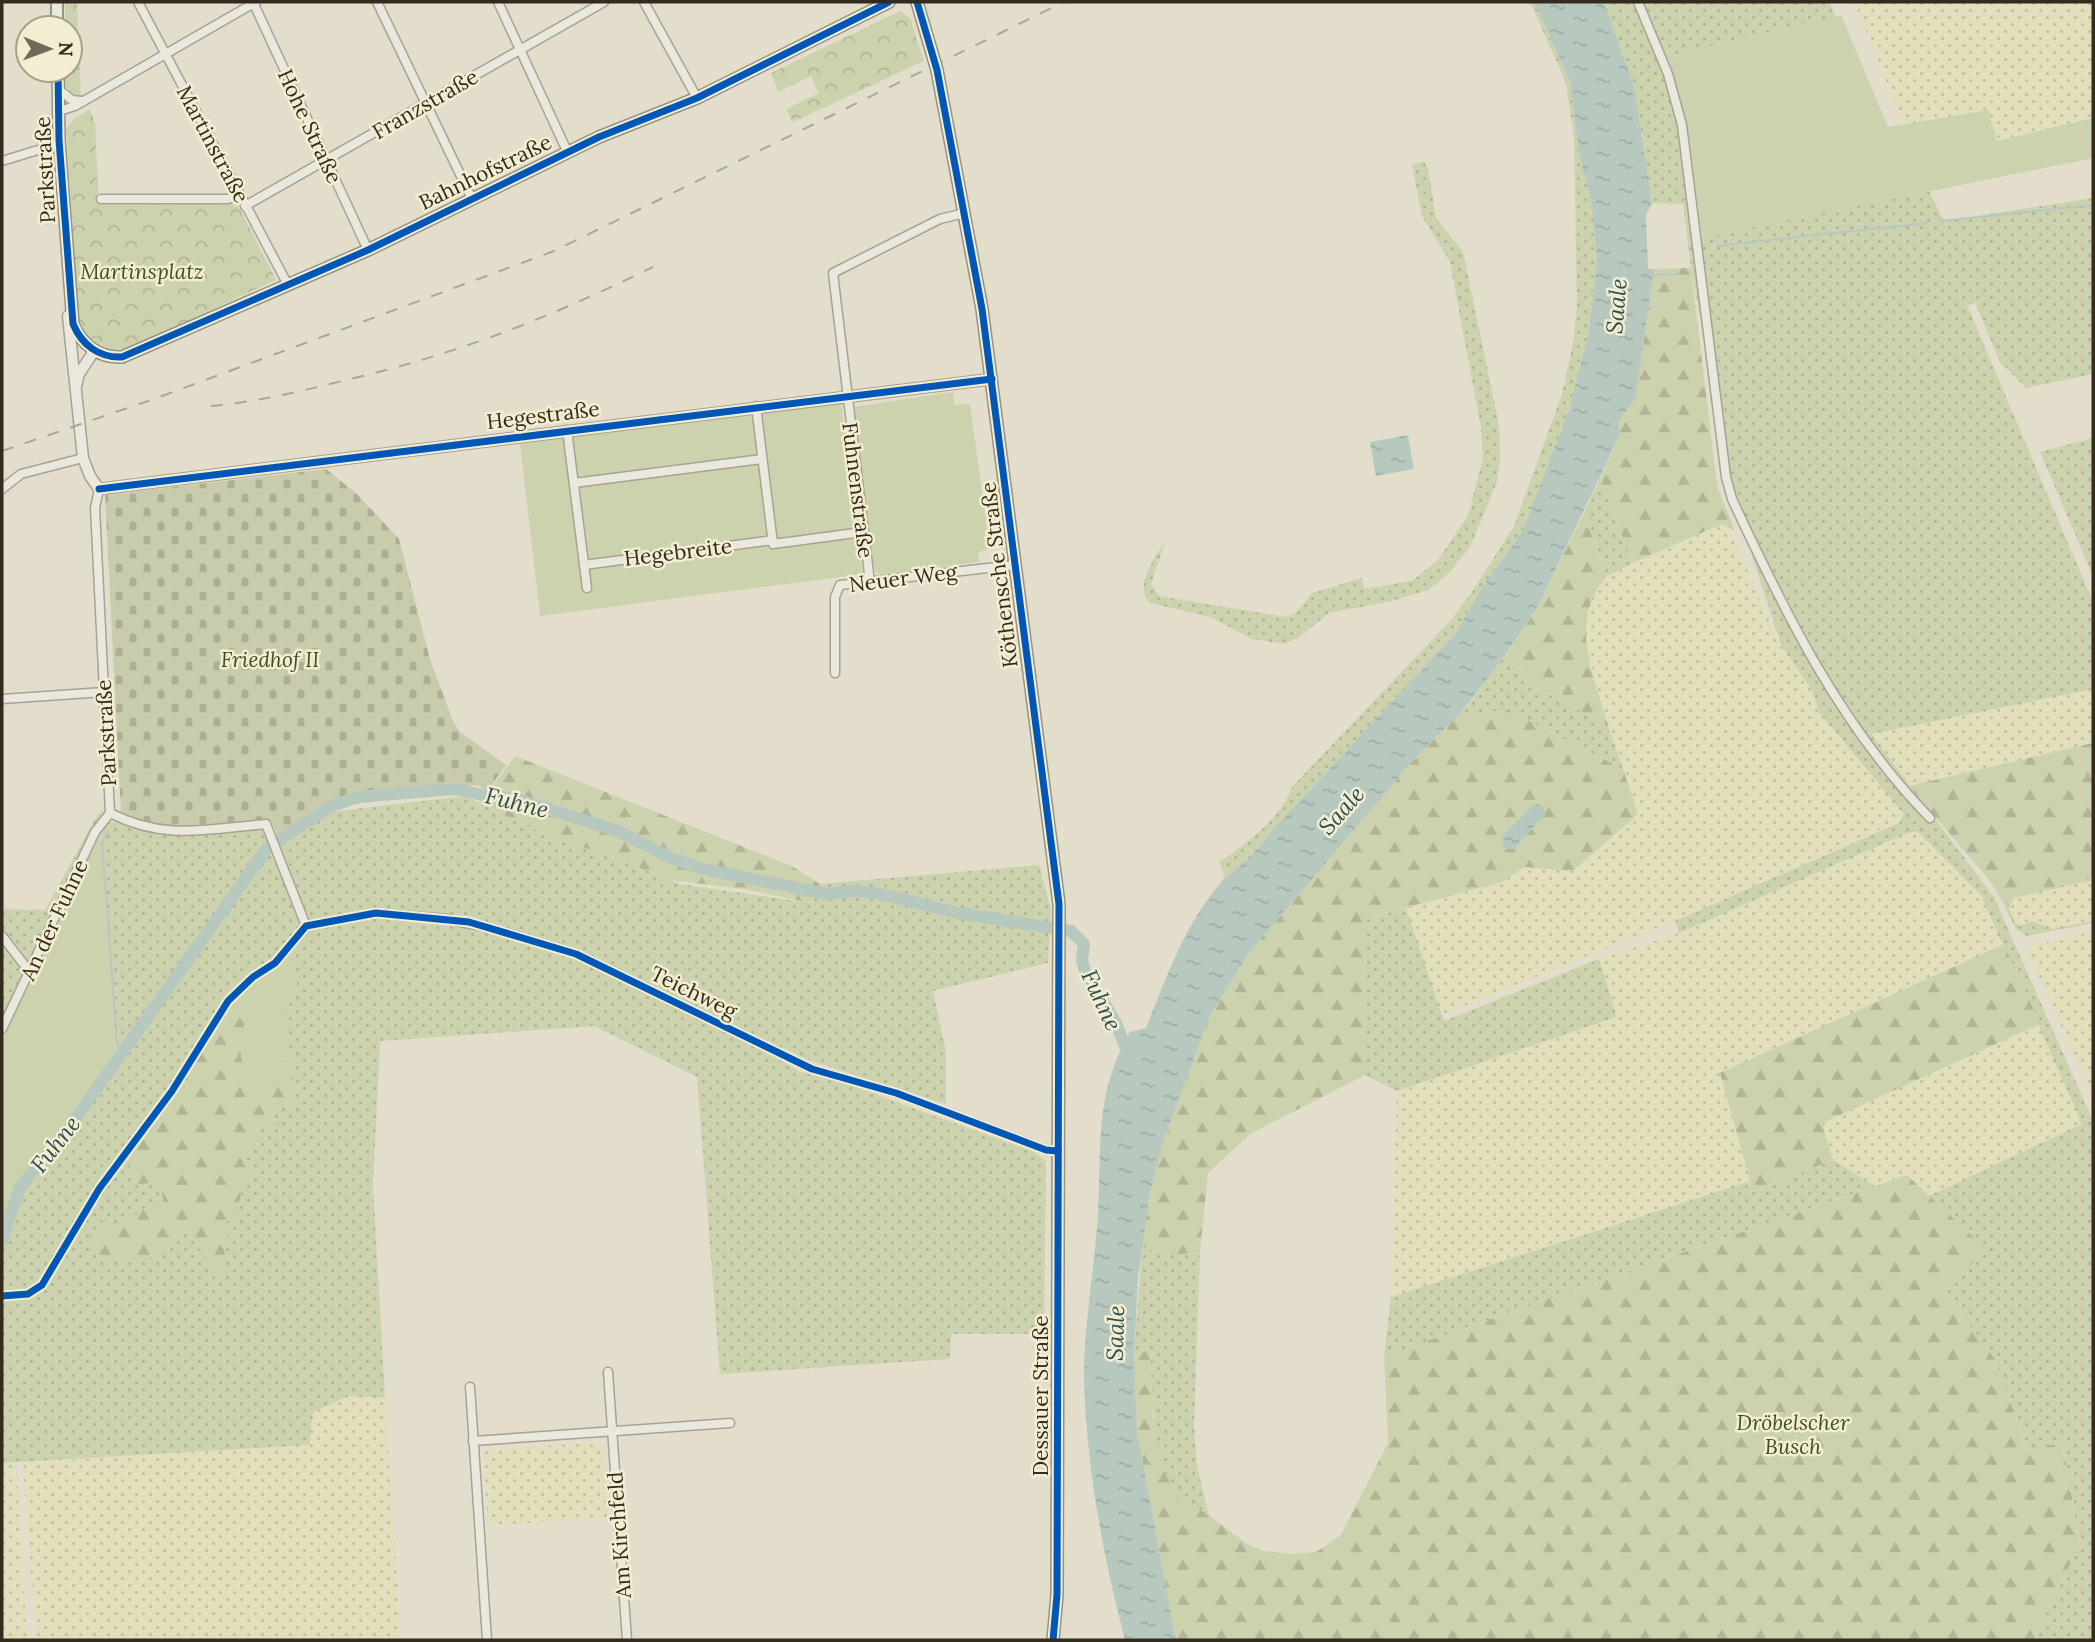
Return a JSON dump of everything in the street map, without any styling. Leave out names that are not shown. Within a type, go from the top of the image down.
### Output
[{"type":"main road","name":"Bahnhofstraße","points":[[94,351],[115,357],[136,353],[368,250],[567,151],[697,98],[889,2]]},
{"type":"main road","name":"Köthensche Straße","points":[[918,2],[937,70],[965,213],[992,379],[1060,915],[1058,1151]]},
{"type":"main road","name":"Parkstraße","points":[[58,84],[59,111],[55,143],[60,154],[73,324],[83,341],[94,351]]},
{"type":"main road","name":"Dessauer Straße","points":[[1053,1640],[1057,1604],[1058,1151]]},
{"type":"street","name":"Martinstraße","points":[[138,2],[288,285]]},
{"type":"street","points":[[59,111],[68,110],[255,2]]},
{"type":"street","name":"Hohe Straße","points":[[255,2],[368,250]]},
{"type":"street","points":[[377,2],[472,199]]},
{"type":"street","points":[[498,2],[567,151]]},
{"type":"street","name":"Franzstraße","points":[[245,206],[604,2]]},
{"type":"street","points":[[644,2],[697,98]]},
{"type":"street","points":[[1637,2],[1668,74],[1682,125],[1726,477],[1732,499],[1798,637],[1901,789],[1930,818]]},
{"type":"street","points":[[58,89],[72,100],[85,100]]},
{"type":"street","points":[[2,161],[55,143]]},
{"type":"street","points":[[101,199],[228,199],[240,195]]},
{"type":"street","name":"Fuhnenstraße","points":[[870,582],[833,273],[940,219],[965,213]]},
{"type":"street","name":"Parkstraße","points":[[68,268],[65,270],[83,458],[99,489],[95,508],[110,813],[140,827],[170,832],[266,824],[306,926]]},
{"type":"street","points":[[75,390],[79,374],[94,351]]},
{"type":"street","name":"Hegestraße","points":[[99,489],[992,379]]},
{"type":"street","points":[[756,406],[772,540]]},
{"type":"street","points":[[567,430],[587,588]]},
{"type":"street","points":[[2,489],[20,474],[83,458]]},
{"type":"street","points":[[574,483],[762,459]]},
{"type":"street","name":"Hegebreite","points":[[584,565],[772,540],[773,544],[863,532]]},
{"type":"street","name":"Neuer Weg","points":[[835,673],[833,636],[837,588],[845,583],[1014,565]]},
{"type":"street","points":[[2,698],[104,692]]},
{"type":"street","name":"An der Fuhne","points":[[2,1030],[95,832],[110,813]]},
{"type":"street","name":"Teichweg","points":[[306,926],[376,913],[446,919],[486,927],[512,937],[576,954],[812,1069],[879,1087],[1046,1150],[1058,1151]]},
{"type":"street","points":[[2,936],[30,971]]},
{"type":"street","name":"Am Kirchfeld","points":[[608,1372],[626,1640]]},
{"type":"street","points":[[470,1387],[487,1640]]},
{"type":"street","points":[[473,1441],[730,1423]]},
{"type":"shaded area","points":[[1854,2],[2093,2],[2093,118],[1996,141],[1987,110],[1904,125]]},
{"type":"shaded area","points":[[1722,524],[1730,529],[1775,634],[1813,692],[1819,712],[1900,805],[1904,819],[1675,921],[1665,891],[1674,921],[1442,1015],[1406,908],[1502,882],[1524,867],[1573,871],[1638,814],[1588,654],[1584,625],[1587,611],[1591,598],[1607,576]]},
{"type":"shaded area","points":[[2093,689],[2093,743],[1909,786],[1871,734]]},
{"type":"shaded area","points":[[1917,831],[1981,895],[2004,944],[1720,1073],[1751,1181],[1391,1297],[1397,1091],[1617,1017],[1599,959],[1679,933]]},
{"type":"shaded area","points":[[2093,880],[2093,921],[2051,929],[2042,928],[2035,922],[2021,926],[2015,923],[2009,908],[2014,898]]},
{"type":"shaded area","points":[[2093,932],[2093,1095],[2027,951],[2031,945]]},
{"type":"shaded area","points":[[2040,1024],[2082,1124],[1929,1196],[1907,1175],[1875,1186],[1833,1160],[1821,1123]]},
{"type":"shaded area","points":[[348,1396],[385,1398],[401,1640],[36,1640],[23,1463],[309,1445],[313,1412]]},
{"type":"shaded area","points":[[602,1442],[608,1517],[488,1526],[483,1450]]},
{"type":"shaded area","points":[[2,1463],[16,1463],[27,1640],[2,1640]]},
{"type":"green space","points":[[65,2],[77,2],[78,14],[65,14]]},
{"type":"green space","points":[[1530,2],[1534,2],[1570,81],[1579,154],[1591,201],[1597,258],[1589,331],[1569,410],[1523,530],[1482,588],[1455,634],[1267,836],[1255,855],[1214,891],[1225,876],[1219,862],[1251,839],[1271,819],[1292,787],[1450,621],[1472,592],[1514,526],[1562,394],[1573,343],[1577,305],[1574,136],[1566,83]]},
{"type":"green space","points":[[1604,2],[1829,2],[1836,17],[1664,57],[1688,136],[1702,238],[1929,191],[1944,221],[2093,198],[2093,374],[2026,388],[2000,362],[1975,303],[1967,305],[2093,602],[2093,689],[1871,734],[1994,897],[2093,1121],[2093,1640],[2033,1640],[2080,1544],[2062,1442],[2028,1452],[1995,1359],[1942,1289],[1987,1251],[1929,1196],[2082,1124],[1981,895],[1917,831],[1679,933],[1675,921],[1899,823],[1904,814],[1819,712],[1813,692],[1781,644],[1732,495],[1691,268],[1683,204],[1652,203],[1634,86]]},
{"type":"green space","points":[[900,11],[910,18],[924,61],[793,122],[786,109],[819,93],[811,76],[778,92],[771,73]]},
{"type":"green space","points":[[1841,15],[1888,127],[1988,110],[1997,141],[2093,118],[2093,158],[1702,238],[1688,136],[1664,57]]},
{"type":"green space","points":[[65,84],[80,84],[81,97],[73,97]]},
{"type":"green space","name":"Martinsplatz","points":[[90,109],[95,124],[99,205],[231,204],[239,207],[276,280],[130,348],[113,349],[93,340],[79,319],[66,129],[75,118]]},
{"type":"green space","points":[[1424,162],[1428,168],[1436,218],[1463,252],[1499,425],[1500,460],[1497,482],[1470,547],[1449,573],[1428,590],[1392,601],[1329,613],[1297,639],[1284,644],[1252,639],[1210,617],[1150,603],[1145,597],[1144,589],[1147,572],[1165,542],[1151,584],[1159,596],[1286,617],[1296,613],[1312,593],[1362,578],[1364,589],[1412,581],[1438,560],[1468,515],[1483,458],[1481,428],[1450,262],[1422,216],[1412,164]]},
{"type":"green space","points":[[1691,268],[1717,486],[1735,531],[1722,524],[1633,563],[1600,479],[1619,437],[1619,421],[1636,397],[1654,269]]},
{"type":"green space","points":[[953,392],[954,405],[970,404],[988,536],[985,537],[987,550],[978,552],[979,562],[879,575],[874,569],[853,407]]},
{"type":"green space","points":[[841,402],[863,574],[540,616],[520,443]]},
{"type":"green space","points":[[2093,438],[2093,576],[2040,452]]},
{"type":"green space","name":"Friedhof II","points":[[326,469],[358,495],[399,539],[430,659],[453,721],[460,732],[506,765],[488,790],[475,785],[331,808],[279,838],[271,821],[177,828],[159,826],[121,814],[105,495]]},
{"type":"green space","points":[[1600,479],[1633,563],[1607,576],[1584,513]]},
{"type":"green space","points":[[1584,513],[1607,576],[1595,593],[1588,611],[1586,629],[1591,667],[1608,725],[1536,688],[1507,654],[1538,606]]},
{"type":"green space","points":[[1506,654],[1536,688],[1608,725],[1623,769],[1510,711],[1462,713]]},
{"type":"green space","points":[[1510,711],[1623,769],[1638,814],[1573,871],[1524,867],[1502,882],[1364,919],[1365,1075],[1250,1134],[1208,1173],[1200,1252],[1163,1256],[1142,1246],[1149,1197],[1163,1142],[1210,1016],[1248,954],[1416,757],[1461,713]]},
{"type":"green space","points":[[2093,743],[2093,878],[2008,898],[2003,903],[1990,881],[1909,786]]},
{"type":"green space","points":[[515,756],[792,866],[820,884],[811,903],[743,889],[670,880],[603,853],[557,840],[480,803]]},
{"type":"green space","points":[[465,796],[557,840],[603,853],[680,884],[811,903],[820,884],[1039,865],[1051,910],[1048,963],[933,991],[946,1052],[946,1104],[811,1061],[691,1005],[695,1013],[801,1072],[856,1087],[1034,1152],[1046,1161],[1044,1334],[951,1334],[950,1359],[720,1374],[697,1077],[594,1026],[380,1041],[373,1186],[385,1398],[348,1396],[313,1412],[309,1445],[2,1463],[2,1222],[6,1211],[259,857],[116,1051],[100,830],[104,824],[119,821],[173,836],[262,827],[270,842],[330,812]]},
{"type":"green space","points":[[104,808],[2,1026],[2,909],[45,910],[95,819]]},
{"type":"green space","points":[[100,830],[116,1051],[67,1125],[23,1179],[2,1224],[2,1042]]},
{"type":"green space","points":[[2093,878],[2014,898],[2009,908],[2015,923],[2021,926],[2032,921],[2051,929],[2093,923],[2027,936],[2016,929],[2003,903],[2008,898]]},
{"type":"green space","points":[[1406,908],[1444,1021],[1599,959],[1617,1017],[1397,1091],[1365,1075],[1364,919]]},
{"type":"green space","points":[[2004,944],[2040,1024],[1822,1123],[1833,1160],[1753,1191],[1720,1073]]},
{"type":"green space","points":[[286,950],[297,974],[296,988],[284,1012],[290,1047],[283,1062],[259,1090],[252,1088],[241,1057],[248,1036],[244,1026],[253,1003],[245,1000],[240,989],[275,963]]},
{"type":"green space","points":[[240,989],[245,1000],[253,1003],[244,1045],[245,1065],[252,1088],[260,1090],[291,1052],[293,1112],[290,1116],[284,1104],[277,1103],[270,1115],[279,1125],[262,1126],[246,1160],[254,1165],[252,1176],[245,1181],[235,1216],[224,1224],[230,1230],[224,1247],[226,1280],[221,1279],[188,1232],[175,1238],[166,1250],[152,1260],[125,1262],[122,1258],[114,1261],[107,1272],[104,1267],[108,1255],[96,1255],[91,1235],[105,1219],[118,1232],[128,1220],[149,1205],[155,1208],[165,1204],[161,1192],[149,1183],[139,1184],[126,1172],[134,1146]]},
{"type":"green space","points":[[1833,1160],[1875,1186],[1384,1356],[1391,1297],[1751,1181],[1754,1191]]},
{"type":"green space","name":"Dröbelscher Busch","points":[[1907,1175],[1988,1251],[1942,1289],[1995,1359],[2028,1452],[2062,1442],[2080,1544],[2033,1640],[1176,1640],[1137,1432],[1134,1357],[1150,1349],[1153,1416],[1163,1469],[1179,1499],[1209,1515],[1244,1542],[1264,1551],[1292,1554],[1316,1552],[1341,1535],[1388,1443],[1384,1356]]},
{"type":"green space","points":[[1142,1246],[1163,1256],[1200,1252],[1194,1425],[1197,1466],[1209,1515],[1183,1502],[1171,1486],[1164,1470],[1155,1428],[1150,1350],[1134,1357]]},
{"type":"water","name":"Saale","points":[[1534,2],[1604,2],[1634,86],[1652,203],[1646,215],[1648,269],[1654,269],[1636,397],[1619,421],[1619,437],[1538,606],[1506,654],[1461,713],[1416,757],[1248,954],[1210,1016],[1163,1142],[1149,1197],[1138,1279],[1134,1357],[1137,1432],[1176,1640],[1125,1640],[1097,1510],[1088,1443],[1084,1377],[1098,1212],[1100,1142],[1110,1077],[1130,1032],[1146,1028],[1183,940],[1214,891],[1254,853],[1455,634],[1482,588],[1523,530],[1569,410],[1589,331],[1597,258],[1591,201],[1579,154],[1570,81]]},
{"type":"water","points":[[1408,435],[1414,469],[1376,476],[1370,442]]},
{"type":"water","points":[[1534,804],[1542,805],[1545,815],[1514,849],[1506,849],[1502,845],[1502,836]]},
{"type":"waterway","points":[[1941,221],[2093,205]]},
{"type":"waterway","points":[[1717,246],[1927,223]]},
{"type":"waterway","points":[[1652,275],[1679,274]]},
{"type":"waterway","name":"Fuhne","points":[[2,1240],[20,1187],[71,1125],[268,847],[334,805],[358,797],[455,789],[491,797],[513,798],[618,831],[671,858],[703,869],[827,894],[852,891],[876,893],[958,913],[1071,931],[1084,944],[1082,960],[1085,971],[1116,1023],[1125,1046],[1137,1054]]},
{"type":"waterway","points":[[108,832],[102,843],[117,1044],[122,1051]]},
{"type":"railway","points":[[2,451],[154,399],[554,251],[1064,2]]},
{"type":"railway","points":[[211,406],[293,393],[463,347],[538,319],[653,267]]},
{"type":"cycle path","points":[[58,84],[59,140],[73,324],[81,338],[92,349],[106,355],[122,357],[368,250],[599,137],[697,98],[889,2]]},
{"type":"cycle path","points":[[917,2],[937,70],[982,309],[1059,904],[1057,1595],[1053,1640]]},
{"type":"cycle path","points":[[99,489],[992,379]]},
{"type":"cycle path","points":[[2,1296],[28,1294],[42,1285],[99,1189],[172,1091],[228,1001],[253,977],[275,963],[306,926],[376,913],[469,922],[576,954],[812,1069],[896,1093],[1046,1150],[1058,1151]]}]
